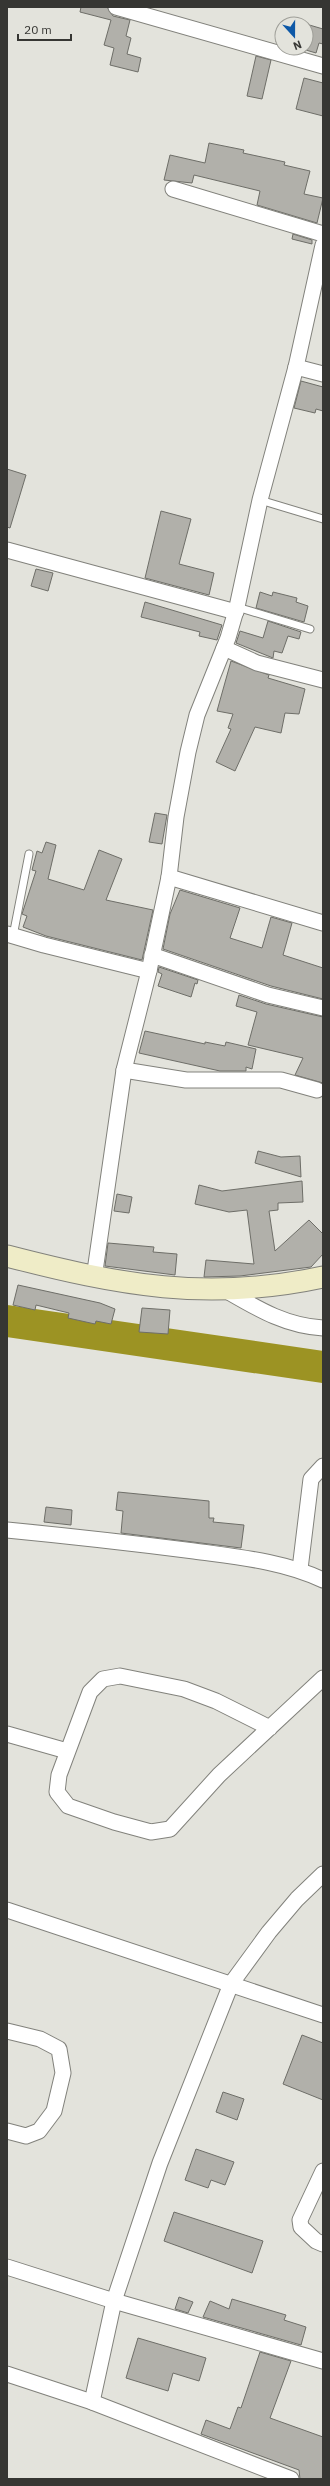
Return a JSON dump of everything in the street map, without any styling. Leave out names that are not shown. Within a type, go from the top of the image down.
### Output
[{"type":"street","points":[[116,7],[323,66]]},
{"type":"street","points":[[173,189],[323,234]]},
{"type":"street","points":[[94,1278],[124,1070],[149,971],[169,877],[176,817],[188,752],[197,715],[224,648],[237,610],[260,500],[296,367],[323,245]]},
{"type":"street","points":[[296,367],[323,374]]},
{"type":"street","points":[[7,550],[237,610]]},
{"type":"street","points":[[224,648],[256,663],[323,680]]},
{"type":"street","points":[[169,877],[323,923]]},
{"type":"street","points":[[10,935],[149,971]]},
{"type":"street","points":[[152,955],[268,995],[323,1008]]},
{"type":"street","points":[[124,1070],[186,1080],[281,1080],[316,1090]]},
{"type":"street","points":[[7,1256],[94,1278],[174,1289],[227,1291],[292,1284],[323,1278]]},
{"type":"street","points":[[227,1291],[268,1315],[292,1324],[323,1328]]},
{"type":"street","points":[[300,1569],[311,1479],[323,1466]]},
{"type":"street","points":[[7,1530],[107,1539],[230,1556],[300,1569],[323,1580]]},
{"type":"street","points":[[270,1728],[216,1701],[184,1689],[120,1676],[103,1679],[90,1692],[59,1775],[57,1792],[68,1806],[151,1832],[170,1829],[219,1775],[270,1728],[323,1678]]},
{"type":"street","points":[[7,1734],[67,1751]]},
{"type":"street","points":[[92,2402],[114,2301],[160,2162],[231,1984],[269,1932],[297,1899],[323,1874]]},
{"type":"street","points":[[7,1910],[323,2015]]},
{"type":"street","points":[[7,2031],[40,2039],[60,2049],[63,2073],[54,2111],[39,2131],[26,2136],[7,2131]]},
{"type":"street","points":[[323,2171],[300,2220],[301,2227],[316,2241],[323,2244]]},
{"type":"street","points":[[7,2267],[114,2301],[323,2361]]},
{"type":"street","points":[[7,2374],[92,2402],[291,2479]]},
{"type":"lane","points":[[260,500],[323,519]]},
{"type":"lane","points":[[237,610],[310,629]]},
{"type":"lane","points":[[10,935],[29,854]]},
{"type":"building","points":[[81,7],[107,7],[113,16],[130,20],[126,36],[131,38],[127,54],[141,58],[138,72],[110,65],[114,48],[104,45],[111,20],[80,12]]},
{"type":"building","points":[[314,26],[323,29],[323,44],[319,43],[316,53],[314,52]]},
{"type":"building","points":[[256,56],[271,60],[262,99],[247,96]]},
{"type":"building","points":[[304,78],[323,83],[323,116],[296,109]]},
{"type":"building","points":[[209,143],[244,150],[243,153],[285,162],[284,165],[310,171],[304,194],[323,198],[317,223],[257,205],[260,191],[194,175],[192,183],[164,180],[170,155],[205,163]]},
{"type":"building","points":[[293,234],[312,240],[312,244],[292,239]]},
{"type":"building","points":[[301,381],[323,387],[323,411],[316,409],[315,413],[294,408]]},
{"type":"building","points":[[7,469],[26,475],[10,528],[7,527]]},
{"type":"building","points":[[161,511],[191,519],[179,564],[214,573],[209,595],[145,578]]},
{"type":"building","points":[[36,569],[53,573],[48,591],[31,586]]},
{"type":"building","points":[[260,592],[272,596],[273,592],[297,598],[296,602],[308,606],[304,622],[256,608]]},
{"type":"building","points":[[145,602],[222,625],[217,640],[199,636],[200,632],[141,617]]},
{"type":"building","points":[[268,621],[301,632],[299,639],[288,636],[282,653],[274,651],[273,658],[236,643],[240,631],[263,638]]},
{"type":"building","points":[[231,661],[269,675],[268,678],[305,689],[299,714],[285,713],[281,733],[255,727],[235,771],[216,762],[231,729],[228,728],[233,714],[217,711]]},
{"type":"building","points":[[155,813],[167,815],[162,844],[149,842]]},
{"type":"building","points":[[46,842],[56,845],[48,879],[84,890],[99,850],[122,859],[106,900],[153,910],[142,960],[46,936],[23,927],[27,916],[22,914],[36,871],[32,870],[37,851],[42,853]]},
{"type":"building","points":[[180,890],[240,908],[230,938],[262,948],[271,917],[292,923],[283,955],[323,968],[323,999],[271,986],[163,949],[170,914]]},
{"type":"building","points":[[159,967],[198,980],[197,984],[195,983],[191,997],[158,986],[162,974],[158,972]]},
{"type":"building","points":[[239,995],[266,1004],[323,1017],[323,1083],[295,1075],[303,1058],[248,1045],[257,1012],[236,1006]]},
{"type":"building","points":[[145,1031],[205,1044],[205,1042],[225,1046],[226,1042],[256,1049],[252,1069],[246,1067],[246,1071],[220,1071],[139,1053]]},
{"type":"building","points":[[258,1151],[281,1157],[300,1156],[301,1177],[255,1163]]},
{"type":"building","points":[[302,1181],[303,1202],[278,1203],[278,1210],[269,1211],[275,1251],[309,1220],[323,1234],[323,1254],[311,1267],[240,1276],[204,1277],[206,1260],[254,1264],[247,1210],[229,1212],[195,1204],[199,1185],[222,1191]]},
{"type":"building","points":[[117,1194],[132,1197],[129,1213],[114,1211]]},
{"type":"building","points":[[108,1243],[154,1247],[153,1252],[177,1254],[175,1275],[105,1266]]},
{"type":"building","points":[[18,1285],[100,1303],[115,1309],[111,1324],[96,1321],[95,1324],[68,1318],[69,1313],[36,1305],[35,1310],[13,1305]]},
{"type":"building","points":[[142,1308],[170,1310],[168,1334],[139,1332]]},
{"type":"building","points":[[118,1492],[209,1501],[209,1518],[214,1518],[213,1522],[244,1525],[241,1548],[121,1533],[123,1511],[116,1510]]},
{"type":"building","points":[[46,1507],[72,1510],[71,1525],[44,1522]]},
{"type":"building","points":[[302,2035],[323,2043],[323,2100],[283,2084]]},
{"type":"building","points":[[223,2092],[244,2099],[237,2120],[216,2112]]},
{"type":"building","points":[[196,2149],[234,2162],[225,2185],[211,2180],[208,2188],[185,2180]]},
{"type":"building","points":[[174,2212],[263,2241],[252,2273],[164,2241]]},
{"type":"building","points":[[179,2297],[193,2302],[188,2313],[175,2309]]},
{"type":"building","points":[[232,2299],[286,2315],[284,2320],[306,2327],[301,2345],[203,2317],[210,2301],[229,2309]]},
{"type":"building","points":[[138,2338],[206,2358],[199,2381],[173,2373],[168,2391],[126,2378]]},
{"type":"building","points":[[260,2352],[291,2361],[270,2418],[323,2437],[323,2479],[300,2479],[299,2470],[201,2434],[206,2420],[230,2429],[238,2407],[241,2408]]},
{"type":"waterway","points":[[7,1321],[323,1367]]}]
